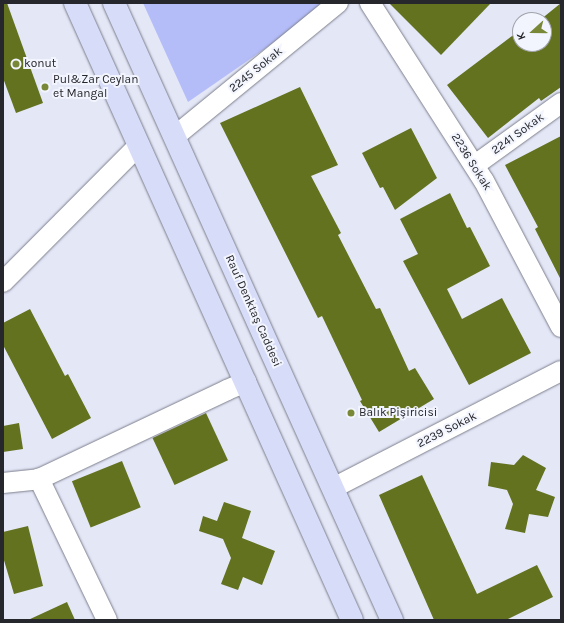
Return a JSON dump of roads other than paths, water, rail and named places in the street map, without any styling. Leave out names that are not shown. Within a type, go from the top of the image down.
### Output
[{"type":"main road","points":[[75,3],[352,620]]},
{"type":"main road","name":"Rauf Denktaş Caddesi","points":[[114,3],[392,620]]},
{"type":"street","name":"2245 Sokak","points":[[174,137],[338,3]]},
{"type":"street","name":"2236 Sokak","points":[[370,3],[475,165],[561,327]]},
{"type":"street","name":"2241 Sokak","points":[[475,165],[561,103]]},
{"type":"street","points":[[3,282],[139,145]]},
{"type":"street","name":"2239 Sokak","points":[[333,488],[561,370]]},
{"type":"street","points":[[3,483],[39,479],[246,382]]},
{"type":"street","points":[[39,479],[107,620]]},
{"type":"place","name":"konut","points":[[16,64]]},
{"type":"place","name":"Pul&Zar Ceylan et Mangal","points":[[45,87]]},
{"type":"place","name":"Balık Pişiricisi","points":[[351,413]]}]
